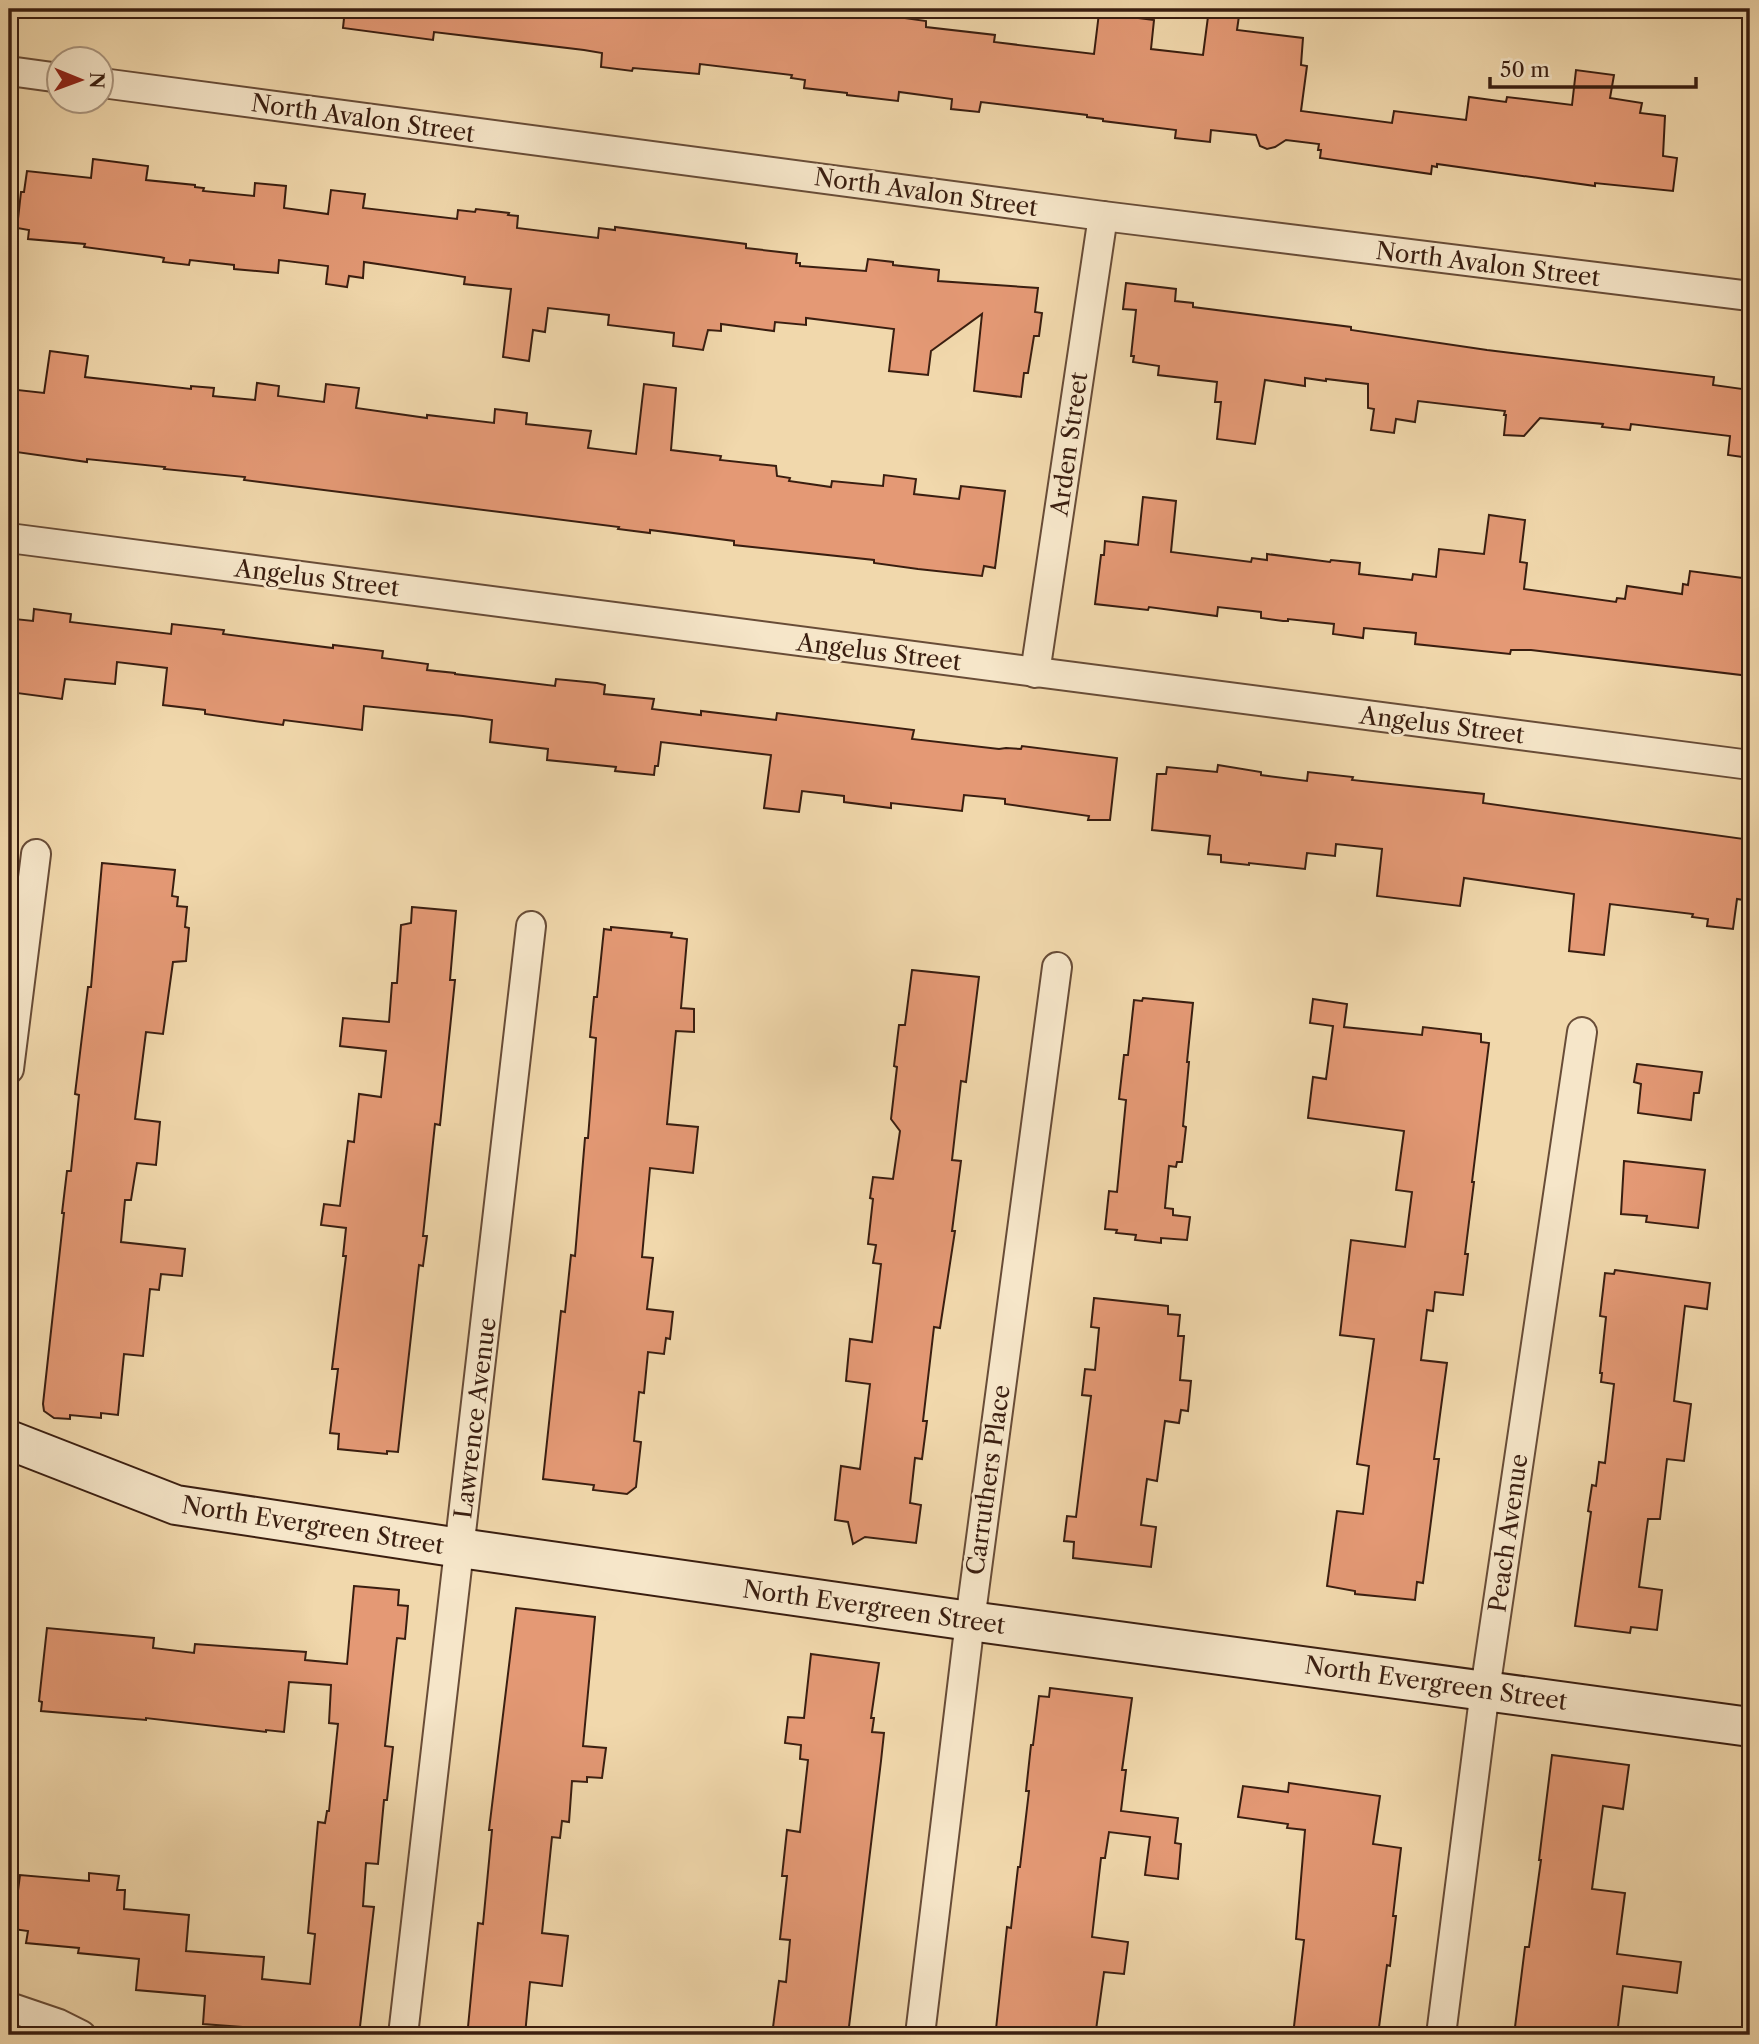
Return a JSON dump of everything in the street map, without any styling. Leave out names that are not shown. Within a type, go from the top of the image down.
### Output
[{"type":"street","points":[[9,71],[46,76]]},
{"type":"street","name":"North Avalon Street","points":[[116,85],[1103,216],[1750,296]]},
{"type":"street","name":"Arden Street","points":[[1035,673],[1103,216]]},
{"type":"street","name":"Angelus Street","points":[[9,538],[1750,765]]},
{"type":"street","points":[[9,1069],[36,855]]},
{"type":"street","name":"Lawrence Avenue","points":[[403,2035],[531,926]]},
{"type":"street","name":"Carruthers Place","points":[[920,2035],[970,1620],[1057,967]]},
{"type":"street","name":"Peach Avenue","points":[[1441,2035],[1485,1690],[1582,1032]]},
{"type":"street","name":"North Evergreen Street","points":[[9,1440],[176,1505],[970,1620],[1750,1727]]},
{"type":"street","points":[[9,2007],[59,2024],[81,2035]]},
{"type":"building","points":[[345,9],[641,9],[665,14],[666,9],[884,9],[898,11],[897,17],[926,21],[926,27],[995,35],[994,42],[1094,54],[1099,13],[1154,20],[1151,49],[1203,55],[1209,9],[1240,9],[1237,30],[1303,38],[1301,65],[1307,66],[1301,111],[1392,123],[1394,111],[1466,120],[1469,97],[1506,102],[1507,97],[1572,105],[1576,70],[1614,75],[1610,98],[1642,103],[1640,113],[1665,116],[1663,156],[1677,158],[1673,191],[1595,183],[1595,186],[1437,164],[1437,167],[1432,166],[1431,174],[1320,158],[1319,144],[1286,140],[1267,149],[1260,146],[1256,135],[1211,130],[1210,142],[1175,138],[1176,130],[1103,121],[1087,115],[981,102],[979,112],[951,109],[952,99],[899,92],[898,101],[847,95],[804,88],[805,80],[791,78],[792,75],[700,64],[699,74],[601,67],[602,53],[584,50],[434,32],[433,40],[343,28]]},
{"type":"building","points":[[93,159],[148,166],[146,180],[195,185],[204,188],[203,191],[254,196],[255,183],[286,186],[284,208],[328,214],[331,190],[365,194],[363,208],[457,219],[458,210],[475,212],[476,209],[518,216],[517,228],[598,238],[599,228],[615,230],[615,227],[746,244],[746,248],[797,254],[796,263],[800,263],[800,266],[866,271],[868,259],[893,262],[893,265],[939,270],[938,281],[1038,288],[1035,312],[1042,313],[1039,336],[1034,336],[1021,397],[974,391],[982,314],[931,351],[928,375],[889,371],[894,329],[806,318],[806,325],[775,322],[774,331],[721,324],[721,331],[708,330],[703,350],[673,346],[674,333],[608,325],[609,315],[548,308],[545,332],[533,330],[529,361],[503,357],[511,289],[464,284],[465,277],[364,262],[363,278],[349,276],[347,287],[326,284],[328,266],[279,260],[278,273],[234,269],[234,265],[190,260],[189,265],[163,262],[164,258],[160,257],[84,247],[85,244],[28,239],[29,230],[17,228],[21,192],[24,192],[27,171],[91,178]]},
{"type":"building","points":[[1126,283],[1176,289],[1175,301],[1193,303],[1193,307],[1351,327],[1351,330],[1487,350],[1714,377],[1713,385],[1750,390],[1750,458],[1728,455],[1730,436],[1631,424],[1630,430],[1602,427],[1603,424],[1540,418],[1524,436],[1504,435],[1505,411],[1418,401],[1415,422],[1396,419],[1394,433],[1371,430],[1374,409],[1368,408],[1368,384],[1305,378],[1305,386],[1265,380],[1255,444],[1217,439],[1221,402],[1215,402],[1217,382],[1158,375],[1159,366],[1133,362],[1134,356],[1131,356],[1136,310],[1123,309]]},
{"type":"building","points":[[50,351],[88,356],[85,377],[191,389],[191,386],[214,388],[213,396],[255,400],[257,383],[279,386],[278,396],[324,402],[326,384],[359,388],[356,408],[427,418],[427,415],[494,423],[495,409],[527,413],[526,424],[591,431],[588,448],[636,454],[644,384],[676,388],[671,450],[721,456],[720,460],[776,466],[777,476],[790,478],[789,481],[831,487],[832,481],[883,486],[884,475],[916,479],[914,494],[959,499],[961,486],[1005,491],[995,568],[984,566],[982,576],[918,569],[874,563],[874,560],[734,545],[734,541],[650,530],[650,533],[244,480],[245,477],[87,459],[87,462],[9,451],[9,389],[44,393]]},
{"type":"building","points":[[1143,497],[1176,501],[1171,552],[1251,562],[1252,558],[1267,560],[1267,554],[1360,563],[1359,574],[1412,580],[1413,574],[1436,577],[1439,549],[1484,554],[1489,515],[1525,520],[1520,562],[1527,563],[1524,589],[1616,602],[1617,598],[1625,599],[1627,586],[1682,594],[1683,584],[1688,585],[1690,571],[1750,579],[1750,676],[1531,650],[1511,650],[1510,654],[1415,644],[1416,633],[1364,628],[1363,638],[1333,634],[1334,624],[1261,618],[1261,612],[1218,607],[1217,616],[1149,607],[1148,610],[1095,604],[1105,541],[1138,545]]},
{"type":"building","points":[[34,609],[71,614],[70,622],[171,634],[172,624],[224,630],[223,634],[333,648],[333,645],[383,651],[382,658],[428,664],[427,670],[455,674],[555,686],[556,679],[597,683],[605,685],[604,694],[654,699],[652,709],[701,715],[701,711],[776,720],[777,713],[914,730],[912,739],[999,749],[1021,749],[1022,746],[1117,758],[1110,820],[1088,820],[1089,816],[1005,804],[1005,799],[964,795],[962,811],[891,803],[891,808],[844,802],[844,796],[802,791],[799,812],[764,808],[771,755],[661,742],[654,775],[615,771],[616,767],[547,760],[548,749],[490,742],[492,720],[463,716],[364,706],[362,730],[284,720],[283,725],[205,714],[205,710],[163,705],[167,668],[117,662],[115,684],[65,679],[62,699],[9,692],[15,619],[33,621]]},
{"type":"building","points":[[1218,765],[1261,772],[1261,775],[1307,781],[1308,772],[1353,777],[1352,780],[1484,794],[1483,803],[1744,839],[1743,847],[1750,848],[1750,901],[1737,899],[1733,929],[1707,926],[1708,919],[1692,917],[1693,914],[1610,904],[1604,955],[1569,951],[1574,894],[1464,878],[1460,906],[1377,896],[1382,849],[1336,844],[1335,856],[1307,853],[1305,869],[1249,865],[1221,862],[1221,855],[1208,854],[1210,836],[1152,830],[1157,774],[1166,774],[1167,767],[1217,772]]},
{"type":"building","points":[[102,863],[175,870],[172,896],[178,897],[177,906],[187,907],[185,927],[189,928],[186,961],[173,962],[163,1034],[146,1032],[135,1119],[160,1122],[156,1165],[137,1163],[131,1200],[125,1200],[121,1242],[185,1249],[182,1276],[161,1274],[159,1290],[150,1289],[143,1356],[124,1354],[118,1415],[101,1413],[101,1418],[70,1415],[70,1419],[54,1418],[44,1411],[43,1404],[67,1171],[71,1171],[79,1095],[75,1094],[88,987],[91,987]]},
{"type":"building","points":[[412,907],[456,911],[450,980],[455,980],[440,1125],[435,1124],[423,1236],[427,1236],[423,1266],[419,1265],[398,1452],[387,1451],[387,1454],[338,1449],[339,1434],[330,1433],[338,1369],[332,1369],[346,1256],[343,1256],[346,1228],[321,1225],[324,1204],[340,1206],[348,1141],[354,1142],[359,1094],[381,1097],[386,1051],[340,1046],[343,1018],[389,1022],[392,983],[397,983],[401,925],[411,923]]},
{"type":"building","points":[[611,927],[672,933],[671,937],[687,939],[681,1008],[694,1009],[694,1032],[676,1031],[667,1124],[698,1127],[693,1173],[650,1168],[642,1257],[653,1258],[647,1309],[673,1312],[670,1339],[666,1338],[664,1354],[648,1352],[644,1393],[639,1392],[634,1441],[641,1442],[636,1487],[627,1494],[593,1490],[594,1485],[543,1479],[561,1311],[565,1312],[571,1255],[575,1256],[585,1138],[588,1138],[596,1038],[590,1037],[594,997],[597,997],[604,929],[611,930]]},
{"type":"building","points":[[912,970],[979,977],[966,1082],[961,1081],[952,1160],[961,1161],[952,1231],[955,1231],[940,1328],[934,1327],[923,1421],[927,1421],[922,1459],[915,1458],[910,1503],[921,1505],[916,1543],[865,1537],[853,1544],[848,1522],[835,1520],[841,1466],[860,1469],[870,1384],[846,1381],[850,1339],[872,1342],[881,1264],[873,1263],[876,1245],[868,1244],[873,1199],[870,1198],[873,1177],[893,1179],[900,1131],[891,1119],[897,1067],[894,1066],[899,1025],[905,1025]]},
{"type":"building","points":[[1143,998],[1193,1003],[1182,1162],[1177,1162],[1176,1167],[1169,1166],[1165,1208],[1173,1209],[1173,1215],[1190,1217],[1187,1240],[1161,1238],[1161,1243],[1135,1240],[1136,1235],[1105,1229],[1109,1191],[1117,1192],[1126,1100],[1119,1099],[1124,1055],[1128,1055],[1134,1000],[1142,1001]]},
{"type":"building","points":[[1313,999],[1347,1004],[1344,1027],[1422,1035],[1423,1027],[1481,1034],[1481,1042],[1489,1043],[1472,1182],[1463,1295],[1435,1292],[1433,1311],[1427,1310],[1421,1360],[1447,1363],[1434,1459],[1439,1459],[1423,1583],[1417,1582],[1415,1600],[1355,1594],[1355,1591],[1327,1586],[1337,1511],[1363,1514],[1369,1466],[1357,1464],[1374,1339],[1340,1335],[1351,1240],[1405,1247],[1412,1192],[1396,1190],[1404,1131],[1308,1118],[1313,1077],[1326,1079],[1333,1026],[1310,1023]]},
{"type":"building","points":[[1637,1064],[1702,1072],[1699,1093],[1694,1093],[1691,1120],[1638,1113],[1641,1084],[1634,1082]]},
{"type":"building","points":[[1624,1161],[1705,1170],[1698,1228],[1646,1222],[1647,1216],[1621,1214]]},
{"type":"building","points":[[1615,1270],[1710,1283],[1707,1309],[1685,1306],[1674,1401],[1691,1404],[1684,1461],[1667,1459],[1660,1519],[1648,1519],[1639,1587],[1662,1590],[1657,1630],[1631,1627],[1630,1633],[1575,1626],[1591,1512],[1588,1511],[1592,1485],[1596,1486],[1599,1462],[1605,1463],[1614,1384],[1601,1382],[1606,1317],[1600,1316],[1605,1273],[1614,1274]]},
{"type":"building","points":[[1094,1298],[1168,1306],[1168,1314],[1180,1315],[1178,1336],[1184,1336],[1180,1380],[1191,1381],[1188,1411],[1181,1410],[1179,1423],[1165,1421],[1157,1481],[1147,1479],[1141,1525],[1156,1527],[1151,1567],[1073,1558],[1074,1542],[1064,1541],[1067,1516],[1076,1517],[1091,1396],[1082,1395],[1085,1369],[1095,1370],[1099,1328],[1091,1327]]},
{"type":"building","points":[[354,1586],[399,1590],[398,1605],[408,1606],[405,1639],[397,1638],[385,1746],[393,1747],[387,1800],[384,1800],[378,1864],[366,1863],[363,1906],[374,1907],[359,2035],[267,2035],[268,2029],[203,2024],[205,1996],[136,1990],[139,1959],[78,1953],[79,1948],[26,1943],[28,1931],[13,1929],[20,1875],[89,1881],[89,1873],[119,1876],[117,1890],[125,1890],[124,1909],[189,1915],[186,1951],[264,1957],[262,1979],[310,1984],[315,1934],[308,1933],[318,1822],[325,1823],[329,1811],[338,1724],[329,1723],[331,1685],[289,1682],[284,1732],[41,1711],[42,1702],[39,1701],[47,1628],[154,1638],[153,1648],[194,1653],[195,1644],[306,1652],[305,1660],[347,1664]]},
{"type":"building","points":[[516,1608],[595,1617],[583,1746],[606,1748],[602,1778],[587,1777],[587,1782],[572,1781],[569,1822],[562,1821],[560,1838],[552,1837],[542,1933],[568,1936],[562,1986],[530,1982],[525,2035],[497,2035],[478,2033],[479,2028],[468,2027],[478,1923],[483,1924],[492,1830],[489,1830]]},
{"type":"building","points":[[811,1654],[879,1663],[871,1718],[874,1718],[872,1732],[884,1733],[848,2035],[772,2035],[779,1981],[786,1982],[790,1940],[780,1939],[787,1876],[782,1876],[787,1830],[800,1832],[808,1760],[800,1759],[801,1745],[785,1743],[788,1717],[804,1718]]},
{"type":"building","points":[[1050,1688],[1132,1698],[1122,1770],[1126,1770],[1121,1811],[1178,1818],[1175,1843],[1181,1844],[1178,1879],[1145,1875],[1150,1837],[1109,1832],[1105,1858],[1101,1858],[1092,1937],[1128,1942],[1124,1974],[1104,1972],[1096,2030],[1077,2028],[1076,2035],[1047,2035],[996,2029],[1007,1927],[1011,1928],[1020,1867],[1029,1791],[1026,1791],[1031,1745],[1039,1696],[1049,1697]]},
{"type":"building","points":[[1552,1755],[1629,1765],[1623,1809],[1603,1806],[1592,1889],[1625,1893],[1617,1954],[1681,1962],[1677,1993],[1623,1986],[1617,2035],[1514,2035],[1525,1947],[1529,1947],[1541,1860]]},
{"type":"building","points":[[1289,1783],[1380,1796],[1373,1844],[1401,1848],[1390,1966],[1387,1965],[1378,2035],[1293,2035],[1304,1940],[1296,1939],[1305,1830],[1287,1828],[1288,1824],[1238,1817],[1243,1786],[1288,1792]]}]
